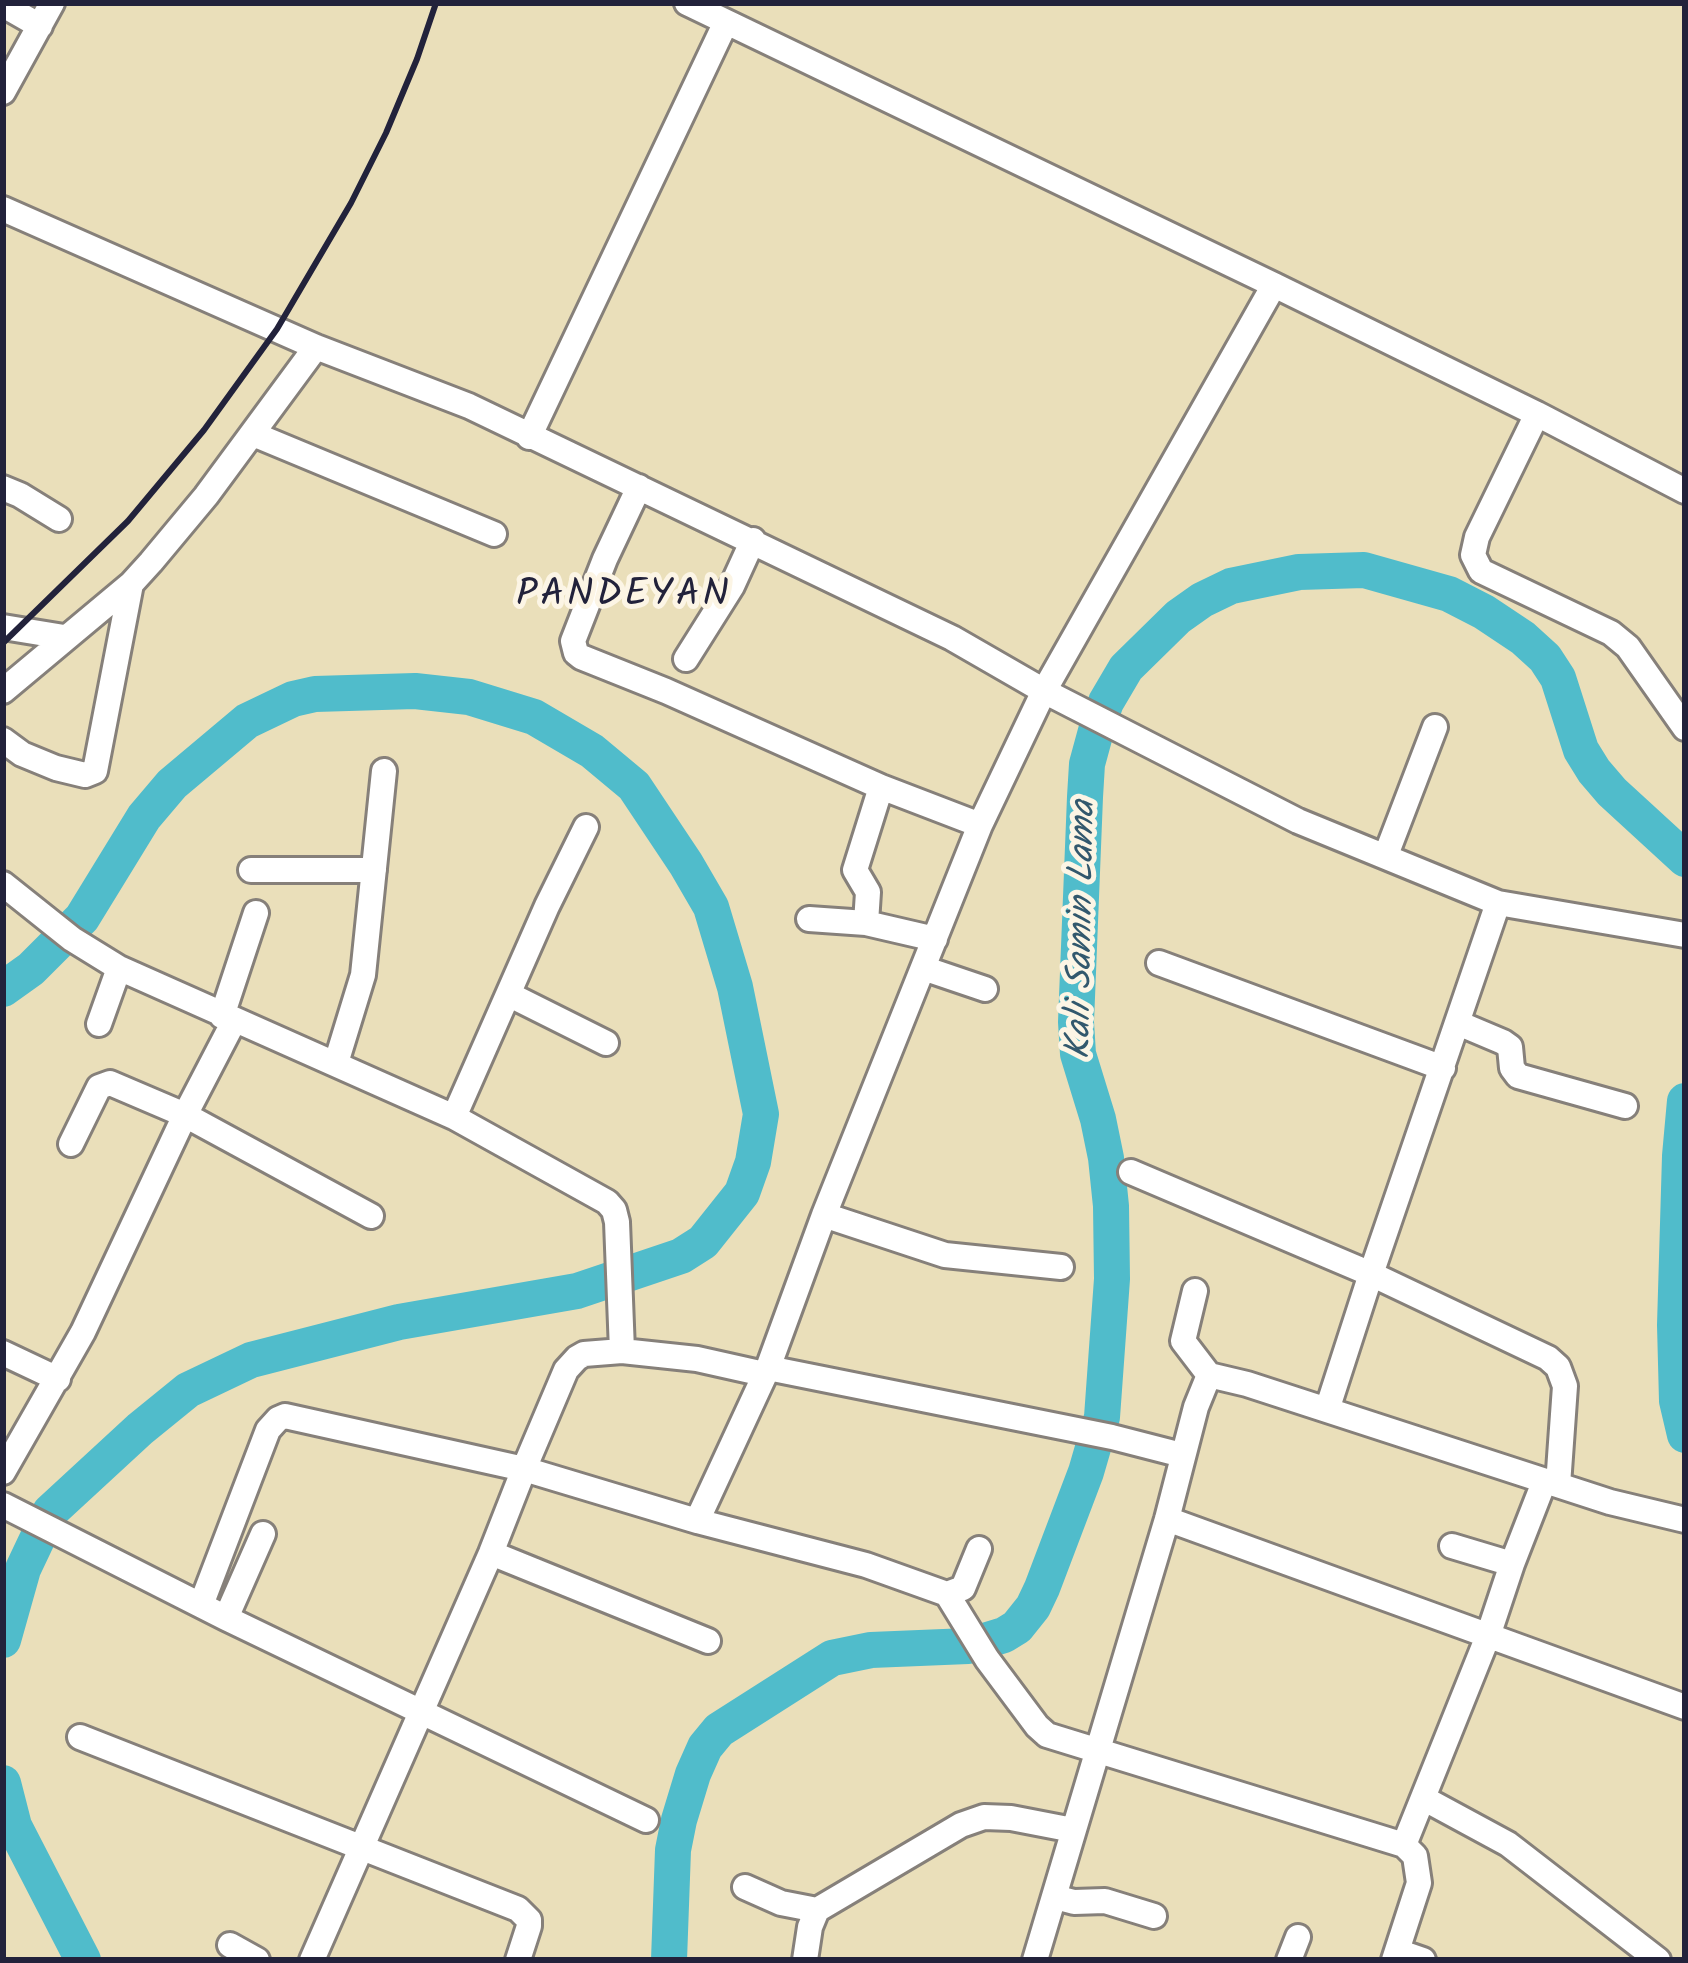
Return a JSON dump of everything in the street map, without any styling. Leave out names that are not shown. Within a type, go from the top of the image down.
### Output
[{"type":"street","points":[[687,3],[1274,285],[1685,491]]},
{"type":"street","points":[[3,5],[46,14],[3,92]]},
{"type":"street","points":[[529,436],[726,22]]},
{"type":"street","points":[[3,209],[316,346],[469,406],[952,638],[1044,692],[1298,820],[1498,903],[1685,935]]},
{"type":"street","points":[[697,1521],[766,1371],[980,825],[1044,692],[1274,285]]},
{"type":"street","points":[[3,691],[130,584],[173,537],[316,346]]},
{"type":"street","points":[[1537,414],[1477,537],[1473,555],[1481,571],[1611,633],[1628,647],[1685,728]]},
{"type":"street","points":[[253,434],[494,534]]},
{"type":"street","points":[[3,488],[59,519]]},
{"type":"street","points":[[639,488],[573,640],[576,653],[881,787],[980,825]]},
{"type":"street","points":[[686,658],[732,586],[753,540]]},
{"type":"street","points":[[3,740],[56,768],[85,775],[95,771],[130,584]]},
{"type":"street","points":[[3,627],[64,637]]},
{"type":"street","points":[[1386,856],[1435,727]]},
{"type":"street","points":[[336,1063],[363,975],[384,771]]},
{"type":"street","points":[[866,923],[868,892],[854,870],[881,787]]},
{"type":"street","points":[[454,1117],[586,827]]},
{"type":"street","points":[[251,871],[374,870]]},
{"type":"street","points":[[3,884],[119,968],[454,1117],[607,1202],[616,1216],[619,1239],[622,1351]]},
{"type":"street","points":[[1328,1410],[1498,903]]},
{"type":"street","points":[[3,1472],[83,1332],[185,1115],[228,1018],[256,913]]},
{"type":"street","points":[[809,919],[866,923],[935,939]]},
{"type":"street","points":[[1159,962],[1444,1068]]},
{"type":"street","points":[[99,1024],[119,968]]},
{"type":"street","points":[[923,968],[985,989]]},
{"type":"street","points":[[510,995],[607,1043]]},
{"type":"street","points":[[1458,1023],[1510,1047],[1512,1068],[1518,1076],[1625,1106]]},
{"type":"street","points":[[71,1144],[99,1087],[106,1083],[185,1115],[371,1216]]},
{"type":"street","points":[[1131,1172],[1371,1274],[1558,1366],[1565,1386],[1551,1483],[1512,1564],[1404,1845]]},
{"type":"street","points":[[824,1215],[945,1255],[1061,1267]]},
{"type":"street","points":[[1195,1291],[1182,1336],[1209,1375],[1610,1502],[1685,1520]]},
{"type":"street","points":[[312,1960],[570,1364],[584,1354],[622,1351],[698,1359],[1182,1455]]},
{"type":"street","points":[[3,1353],[58,1379]]},
{"type":"street","points":[[1035,1960],[1209,1375]]},
{"type":"street","points":[[201,1605],[268,1430],[285,1416],[524,1468],[697,1521],[866,1565],[946,1594],[1037,1726],[1060,1741],[1404,1845],[1414,1856],[1419,1883],[1396,1955],[1423,1960]]},
{"type":"street","points":[[3,1505],[646,1820]]},
{"type":"street","points":[[1167,1519],[1685,1707]]},
{"type":"street","points":[[226,1618],[263,1534]]},
{"type":"street","points":[[1452,1546],[1512,1564]]},
{"type":"street","points":[[946,1594],[963,1588],[980,1549]]},
{"type":"street","points":[[491,1553],[708,1641]]},
{"type":"street","points":[[80,1737],[518,1909],[529,1920],[518,1960]]},
{"type":"street","points":[[1424,1798],[1508,1844],[1658,1960]]},
{"type":"street","points":[[805,1960],[817,1910],[972,1820],[1011,1818],[1073,1830]]},
{"type":"street","points":[[745,1888],[781,1903],[817,1910]]},
{"type":"street","points":[[1054,1897],[1105,1901],[1154,1916]]},
{"type":"street","points":[[230,1945],[257,1960]]},
{"type":"waterway","name":"Kali Samin Lama","points":[[669,1960],[673,1850],[679,1820],[693,1774],[719,1730],[832,1658],[871,1650],[968,1646],[1017,1627],[1042,1588],[1086,1472],[1102,1417],[1112,1279],[1106,1158],[1078,1054],[1076,1022],[1085,797],[1096,731],[1126,668],[1178,617],[1231,586],[1299,572],[1364,570],[1449,594],[1484,612],[1545,658],[1558,678],[1581,750],[1594,771],[1685,859]]},
{"type":"waterway","name":"Kali Samin Lama","points":[[3,989],[31,969],[82,918],[144,817],[172,784],[247,721],[315,694],[415,691],[469,697],[534,717],[592,751],[634,786],[711,907],[735,987],[761,1114],[742,1193],[703,1242],[681,1256],[577,1291],[399,1322],[251,1360],[188,1390],[50,1512],[23,1569],[3,1640]]},
{"type":"waterway","name":"Kali Samin Lama","points":[[1685,1101],[1675,1325],[1677,1401],[1685,1435]]},
{"type":"waterway","name":"Kali Samin Lama","points":[[3,1783],[14,1826],[83,1960]]},
{"type":"railway","points":[[3,643],[128,521],[204,430],[277,329],[386,133],[436,3]]},
{"type":"district","name":"PANDEYAN","points":[[624,598]]}]
